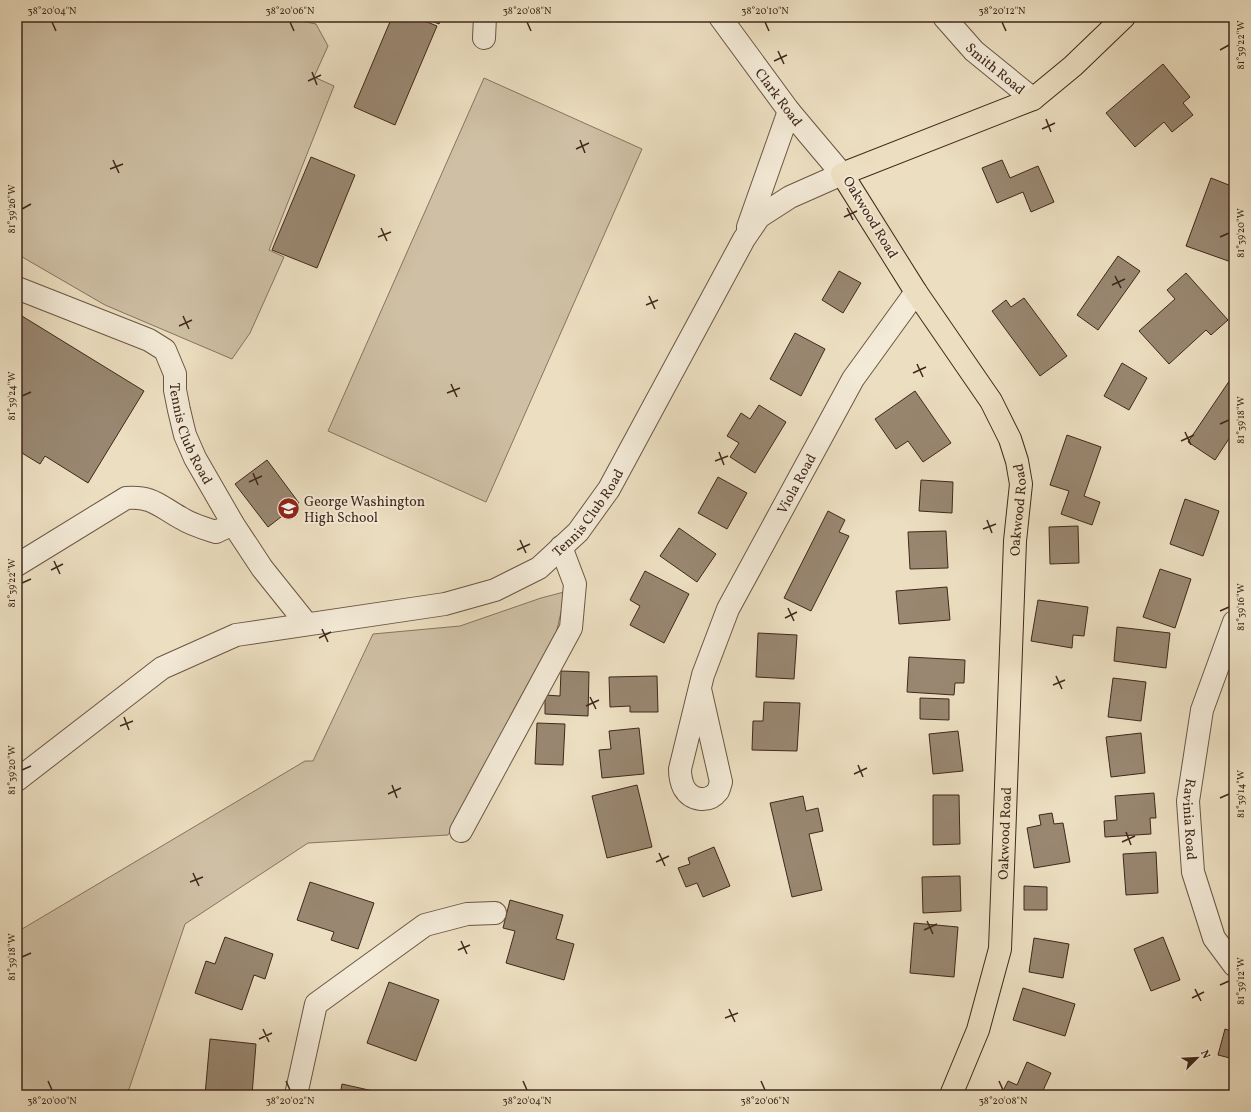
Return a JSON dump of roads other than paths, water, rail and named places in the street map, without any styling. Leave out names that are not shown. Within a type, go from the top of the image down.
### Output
[{"type":"main road","name":"Oakwood Road","points":[[951,1095],[978,1030],[1000,949],[1015,541],[1021,484],[1017,461],[1010,439],[990,401],[916,292],[842,174],[1033,99],[1073,66],[1124,17]]},
{"type":"street","name":"Clark Road","points":[[720,17],[789,111],[842,174]]},
{"type":"street","name":"Smith Road","points":[[944,17],[974,52],[1033,99]]},
{"type":"street","name":"Tennis Club Road","points":[[744,238],[789,111]]},
{"type":"street","name":"Tennis Club Road","points":[[17,780],[162,668],[236,634],[445,604],[495,590],[539,568],[578,532],[609,489],[744,238],[759,217],[790,197],[842,174]]},
{"type":"street","name":"Tennis Club Road","points":[[17,288],[149,340],[165,350],[175,374],[175,390],[185,435],[195,458],[233,524],[262,568],[306,623]]},
{"type":"street","name":"Viola Road","points":[[700,689],[728,609],[853,379],[916,292]]},
{"type":"street","points":[[17,565],[126,498],[140,497],[153,501],[195,526],[216,532],[233,524]]},
{"type":"street","points":[[461,831],[571,628],[575,584],[561,547]]},
{"type":"street","name":"Ravinia Road","points":[[1234,622],[1202,710],[1188,801],[1192,872],[1214,938],[1234,965]]},
{"type":"street","points":[[296,1095],[316,1004],[425,926],[467,914],[495,913]]},
{"type":"place","name":"George Washington High School","points":[[289,509]]}]
